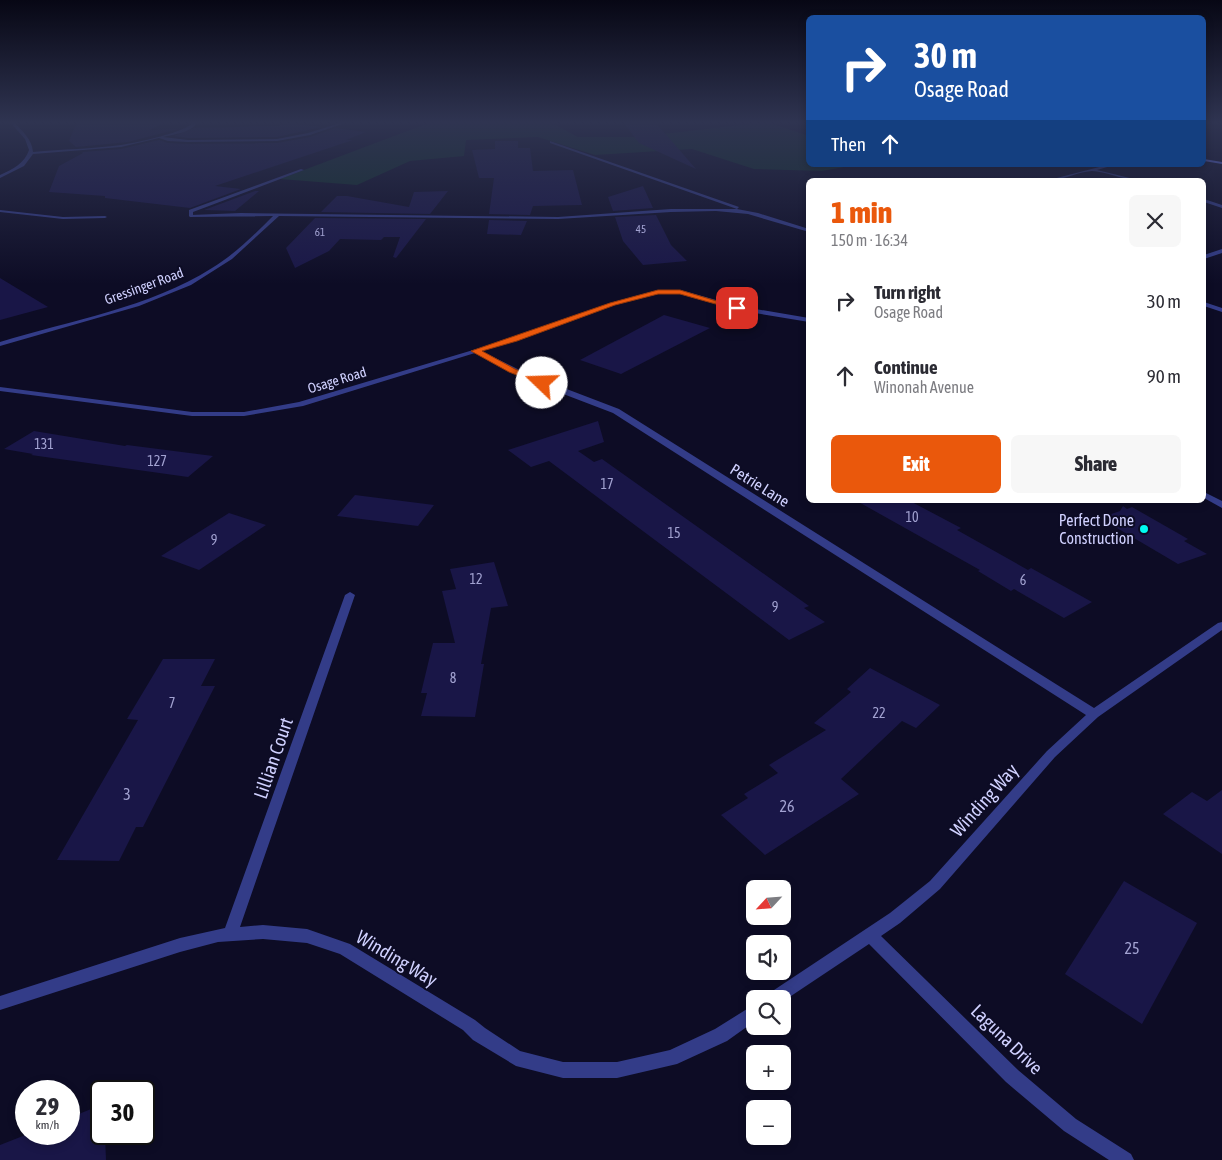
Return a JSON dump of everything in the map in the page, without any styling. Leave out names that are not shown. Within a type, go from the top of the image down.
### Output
[{"type":"street","points":[[285,176],[191,211],[191,216],[558,218],[601,217],[652,211],[730,210],[752,213]]},
{"type":"street","points":[[648,176],[806,230]]},
{"type":"street","points":[[1206,201],[1222,207]]},
{"type":"street","points":[[0,211],[63,218],[105,216]]},
{"type":"street","name":"Gressinger Road","points":[[0,344],[133,305],[192,281],[227,260],[250,242],[277,215]]},
{"type":"street","points":[[1206,256],[1222,251]]},
{"type":"street","name":"Osage Road","points":[[0,389],[192,414],[244,414],[300,404],[515,339],[612,304],[658,292],[680,292],[737,308],[806,320]]},
{"type":"street","points":[[1206,305],[1222,310]]},
{"type":"street","name":"Petrie Lane","points":[[475,351],[527,377],[616,411],[1094,714]]},
{"type":"street","points":[[1206,496],[1222,505]]},
{"type":"street","name":"Lillian Court","points":[[230,934],[350,595]]},
{"type":"street","name":"Winding Way","points":[[788,990],[895,918],[935,885],[1051,754],[1094,714],[1222,625]]},
{"type":"street","name":"Winding Way","points":[[0,1003],[180,945],[218,935],[263,932],[307,936],[345,949],[468,1025],[516,1058],[563,1070],[617,1070],[672,1058],[721,1035],[746,1018]]},
{"type":"street","name":"Laguna Drive","points":[[870,935],[1012,1076],[1070,1125],[1125,1160]]},
{"type":"green space","points":[[288,176],[377,176],[357,185],[280,179]]},
{"type":"building","points":[[55,176],[245,176],[215,186],[241,189],[190,208],[105,198],[105,196],[49,192]]},
{"type":"building","points":[[479,176],[575,176],[582,205],[533,206],[530,215],[489,214],[494,178],[479,178]]},
{"type":"building","points":[[643,186],[653,208],[613,211],[608,197]]},
{"type":"building","points":[[259,191],[235,211],[204,210]]},
{"type":"building","points":[[448,191],[430,214],[321,212],[337,196],[347,196],[409,207],[414,192]]},
{"type":"building","points":[[656,215],[671,245],[687,261],[643,265],[623,241],[615,217]]},
{"type":"building","points":[[315,218],[426,219],[396,258],[393,257],[400,237],[384,237],[381,240],[340,239],[329,251],[295,268],[286,248]]},
{"type":"building","points":[[489,220],[527,221],[521,235],[487,234]]},
{"type":"building","points":[[0,278],[48,307],[0,320]]},
{"type":"building","points":[[664,315],[710,328],[621,374],[580,360]]},
{"type":"building","points":[[598,421],[604,442],[578,451],[594,462],[602,459],[809,606],[804,608],[825,622],[789,640],[549,461],[531,467],[508,450]]},
{"type":"building","points":[[34,431],[125,446],[213,456],[188,477],[31,455],[33,454],[4,449]]},
{"type":"building","points":[[355,495],[434,505],[418,526],[337,516]]},
{"type":"building","points":[[860,503],[914,503],[961,528],[957,530],[1028,570],[1031,568],[1092,602],[1064,618],[1014,589],[1011,591],[978,571],[980,570]]},
{"type":"building","name":"Perfect Done Construction","points":[[1123,506],[1127,509],[1132,507],[1188,539],[1184,541],[1207,554],[1178,564],[1100,518],[1120,511]]},
{"type":"building","points":[[229,513],[266,525],[199,570],[161,556]]},
{"type":"building","points":[[494,562],[508,606],[491,608],[481,664],[484,664],[475,717],[421,716],[427,693],[421,693],[433,643],[455,643],[442,591],[456,589],[450,569]]},
{"type":"building","points":[[163,659],[215,659],[201,686],[215,686],[143,827],[136,827],[119,861],[57,860],[138,720],[127,719]]},
{"type":"building","points":[[870,668],[940,705],[916,728],[902,721],[841,779],[859,794],[765,855],[721,815],[748,798],[744,794],[778,773],[769,765],[826,730],[814,723],[851,692],[847,689]]},
{"type":"building","points":[[1222,790],[1222,854],[1163,814],[1192,792],[1207,801]]},
{"type":"building","points":[[1124,881],[1197,923],[1142,1024],[1065,974]]},
{"type":"building","points":[[90,1109],[90,1145],[105,1145],[106,1160],[0,1160],[0,1145],[15,1139],[15,1145],[80,1145],[80,1114]]},
{"type":"place","name":"Perfect Done Construction","points":[[1144,529]]},
{"type":"route","points":[[542,383],[512,371],[475,351],[515,339],[612,304],[658,292],[680,292],[737,308]]}]
